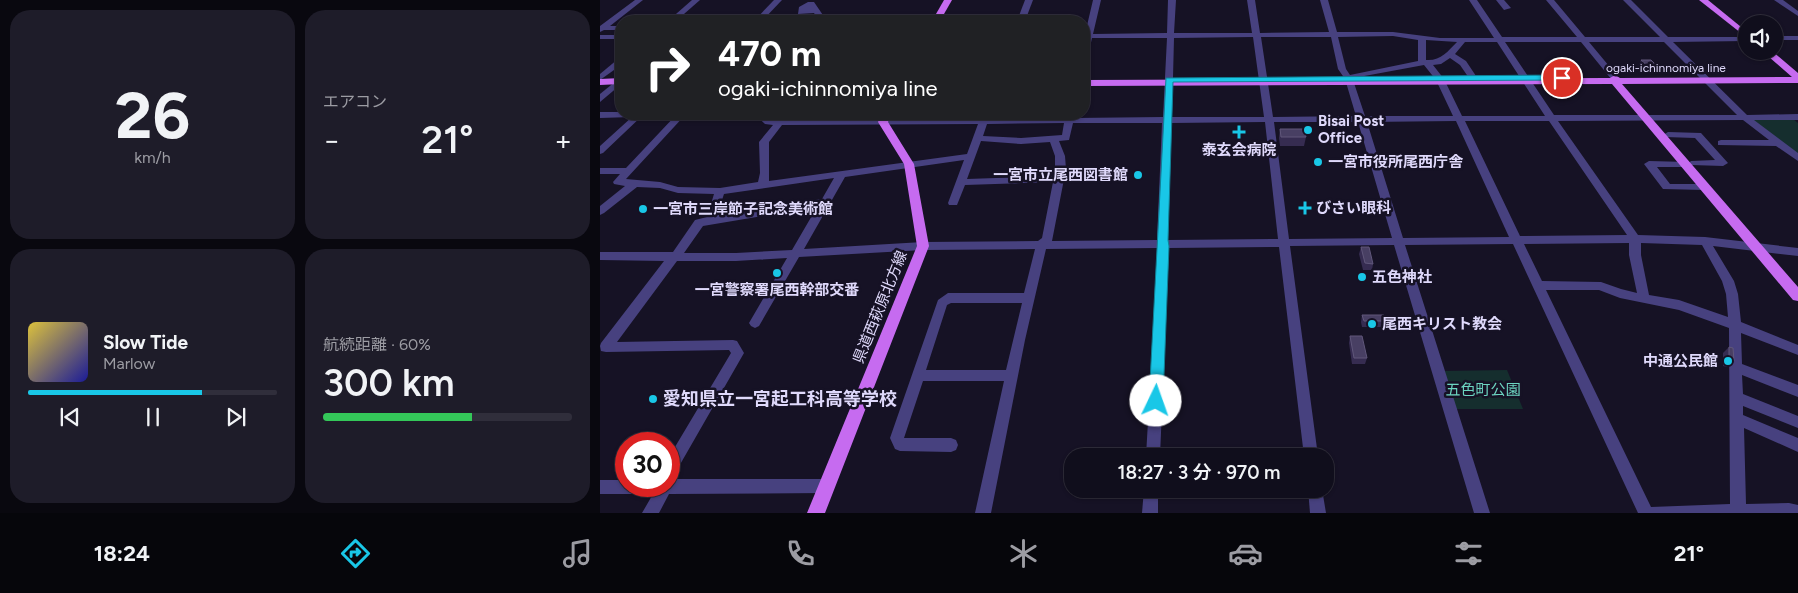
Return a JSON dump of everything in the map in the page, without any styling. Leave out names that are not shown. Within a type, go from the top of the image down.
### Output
[{"type":"main road","points":[[939,15],[948,0]]},
{"type":"main road","points":[[1703,0],[1738,30]]},
{"type":"main road","points":[[1777,60],[1798,78]]},
{"type":"main road","name":"ogaki-ichinnomiya line","points":[[1439,80],[1798,78]]},
{"type":"main road","name":"ogaki-ichinnomiya line","points":[[1090,81],[1527,79]]},
{"type":"main road","points":[[1617,80],[1761,247],[1798,296]]},
{"type":"main road","points":[[600,83],[615,83]]},
{"type":"main road","points":[[1649,117],[1668,135],[1704,187],[1798,285]]},
{"type":"main road","name":"県道西萩原北方線","points":[[816,513],[923,246],[918,228],[910,165],[885,120]]},
{"type":"street","points":[[620,15],[640,0]]},
{"type":"street","points":[[679,15],[696,0]]},
{"type":"street","points":[[764,15],[778,0]]},
{"type":"street","points":[[1015,15],[1021,0]]},
{"type":"street","points":[[1023,15],[1029,0]]},
{"type":"street","points":[[1090,23],[1097,0]]},
{"type":"street","points":[[1153,448],[1164,246],[1162,243],[1172,0]]},
{"type":"street","points":[[1251,0],[1264,81],[1310,448]]},
{"type":"street","points":[[1324,0],[1342,69],[1350,80],[1482,513]]},
{"type":"street","points":[[1473,0],[1596,185],[1635,239],[1635,255],[1644,299]]},
{"type":"street","points":[[1500,0],[1507,8]]},
{"type":"street","points":[[1550,0],[1617,80]]},
{"type":"street","points":[[1626,0],[1746,117],[1798,158]]},
{"type":"street","points":[[1778,0],[1798,14]]},
{"type":"street","points":[[812,4],[818,15]]},
{"type":"street","points":[[601,29],[615,18]]},
{"type":"street","points":[[610,22],[615,22]]},
{"type":"street","points":[[601,29],[615,28]]},
{"type":"street","points":[[1090,36],[1393,34],[1422,39],[1463,40],[1738,37]]},
{"type":"street","points":[[600,37],[615,37]]},
{"type":"street","points":[[1783,38],[1798,38]]},
{"type":"street","points":[[1422,39],[1424,63],[1439,80],[1518,240],[1536,284],[1646,513]]},
{"type":"street","points":[[1350,80],[1357,75],[1438,62],[1450,54],[1463,40]]},
{"type":"street","points":[[1450,54],[1463,62],[1474,79]]},
{"type":"street","points":[[600,78],[615,66]]},
{"type":"street","points":[[600,99],[615,86]]},
{"type":"street","points":[[600,115],[615,115]]},
{"type":"street","points":[[1040,120],[1798,117]]},
{"type":"street","points":[[600,151],[634,120]]},
{"type":"street","points":[[676,120],[618,182],[660,185],[678,190],[720,191],[967,156],[978,138],[982,120]]},
{"type":"street","points":[[763,185],[766,174],[764,142],[781,120]]},
{"type":"street","points":[[953,203],[961,182],[967,156],[981,120]]},
{"type":"street","points":[[978,138],[1021,141],[1066,138],[1069,121]]},
{"type":"street","points":[[1668,135],[1698,135],[1723,163],[1649,164],[1667,187],[1704,187]]},
{"type":"street","points":[[983,513],[1042,244],[1047,240],[1059,179],[1061,163],[1054,139]]},
{"type":"street","points":[[1721,143],[1778,143]]},
{"type":"street","points":[[600,172],[628,171]]},
{"type":"street","points":[[755,323],[841,175]]},
{"type":"street","points":[[961,182],[1059,179]]},
{"type":"street","points":[[600,211],[635,183]]},
{"type":"street","points":[[713,219],[712,216],[720,191]]},
{"type":"street","points":[[680,451],[738,353],[733,345],[606,347],[699,223],[713,219],[825,202]]},
{"type":"street","points":[[600,256],[736,256],[923,246],[1042,244],[1635,239],[1705,241],[1798,252]]},
{"type":"street","points":[[1705,241],[1728,281],[1732,294],[1735,326],[1738,512]]},
{"type":"street","points":[[1536,284],[1601,286],[1610,291],[1678,305],[1798,350]]},
{"type":"street","points":[[951,445],[900,444],[897,438],[942,303],[948,298],[1030,298]]},
{"type":"street","points":[[1736,367],[1798,391]]},
{"type":"street","points":[[918,376],[1012,376]]},
{"type":"street","points":[[1736,396],[1798,422]]},
{"type":"street","points":[[1737,419],[1798,445]]},
{"type":"street","points":[[680,487],[826,486]]},
{"type":"street","points":[[600,487],[615,487]]},
{"type":"street","points":[[650,513],[660,497]]},
{"type":"street","points":[[1150,513],[1151,498]]},
{"type":"street","points":[[1316,498],[1318,513]]},
{"type":"street","points":[[1654,513],[1789,511],[1798,513]]},
{"type":"green space","points":[[1750,118],[1793,119],[1798,123],[1798,157]]},
{"type":"green space","name":"五色町公園","points":[[1507,370],[1523,409],[1456,409],[1443,371]]},
{"type":"building","points":[[1641,60],[1651,60],[1659,68],[1650,68]]},
{"type":"building","points":[[1280,129],[1304,129],[1306,137],[1281,137]]},
{"type":"building","points":[[1361,247],[1369,247],[1373,264],[1365,263]]},
{"type":"building","points":[[1362,315],[1384,315],[1385,321],[1364,321]]},
{"type":"building","points":[[1350,336],[1362,336],[1367,358],[1354,358]]},
{"type":"building","points":[[1729,347],[1733,348],[1734,361],[1729,360]]},
{"type":"place","name":"Bisai Post Office","points":[[1308,130]]},
{"type":"place","name":"泰玄会病院","points":[[1239,132]]},
{"type":"place","name":"一宮市役所尾西庁舎","points":[[1318,162]]},
{"type":"place","name":"一宮市立尾西図書館","points":[[1138,175]]},
{"type":"place","name":"びさい眼科","points":[[1305,208]]},
{"type":"place","name":"一宮市三岸節子記念美術館","points":[[643,209]]},
{"type":"place","name":"一宮警察署尾西幹部交番","points":[[777,273]]},
{"type":"place","name":"五色神社","points":[[1362,277]]},
{"type":"place","name":"尾西キリスト教会","points":[[1372,324]]},
{"type":"place","name":"中通公民館","points":[[1728,361]]},
{"type":"place","name":"愛知県立一宮起工科高等学校","points":[[653,399]]},
{"type":"route","points":[[1156,401],[1164,246],[1162,240],[1169,80],[1562,78]]}]
